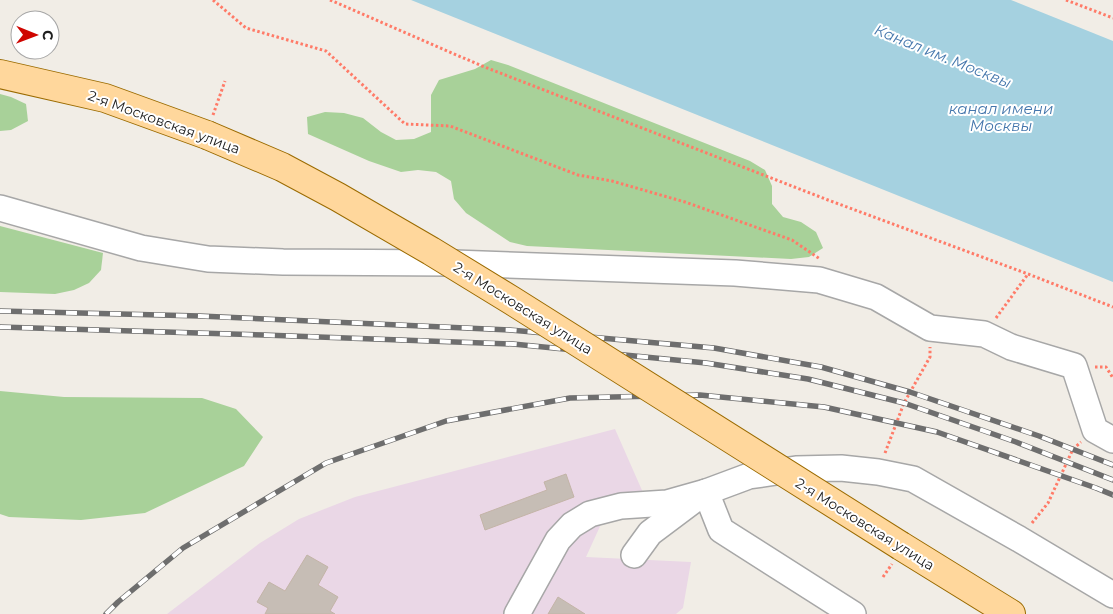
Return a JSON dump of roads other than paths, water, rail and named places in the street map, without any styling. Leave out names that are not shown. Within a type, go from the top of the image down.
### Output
[{"type":"main road","name":"2-я Московская улица","points":[[0,74],[105,98],[207,135],[282,167],[431,251],[511,300],[1011,614]]},
{"type":"street","points":[[0,208],[141,248],[208,259],[283,262],[454,262],[735,273],[819,280],[876,298],[930,328],[984,334],[1011,347],[1074,366],[1104,435]]},
{"type":"street","points":[[517,614],[558,540],[572,525],[590,514],[621,506],[667,503],[706,492],[749,476],[796,469],[841,468],[878,472],[913,479],[1113,595]]},
{"type":"street","points":[[634,555],[650,533],[706,492]]},
{"type":"street","points":[[706,492],[721,530],[853,614]]},
{"type":"water","name":"канал имени Москвы","points":[[411,0],[1011,0],[1113,41],[1113,282]]},
{"type":"railway","points":[[0,311],[200,316],[510,330],[714,348],[821,367],[910,392],[1039,436],[1113,465]]},
{"type":"railway","points":[[0,327],[513,344],[706,363],[808,379],[904,403],[1016,442],[1113,480]]},
{"type":"railway","points":[[106,614],[183,548],[326,463],[446,421],[570,398],[700,395],[824,407],[937,432],[1113,495]]},
{"type":"water label","name":"Канал им. Москвы","points":[[943,56]]}]
